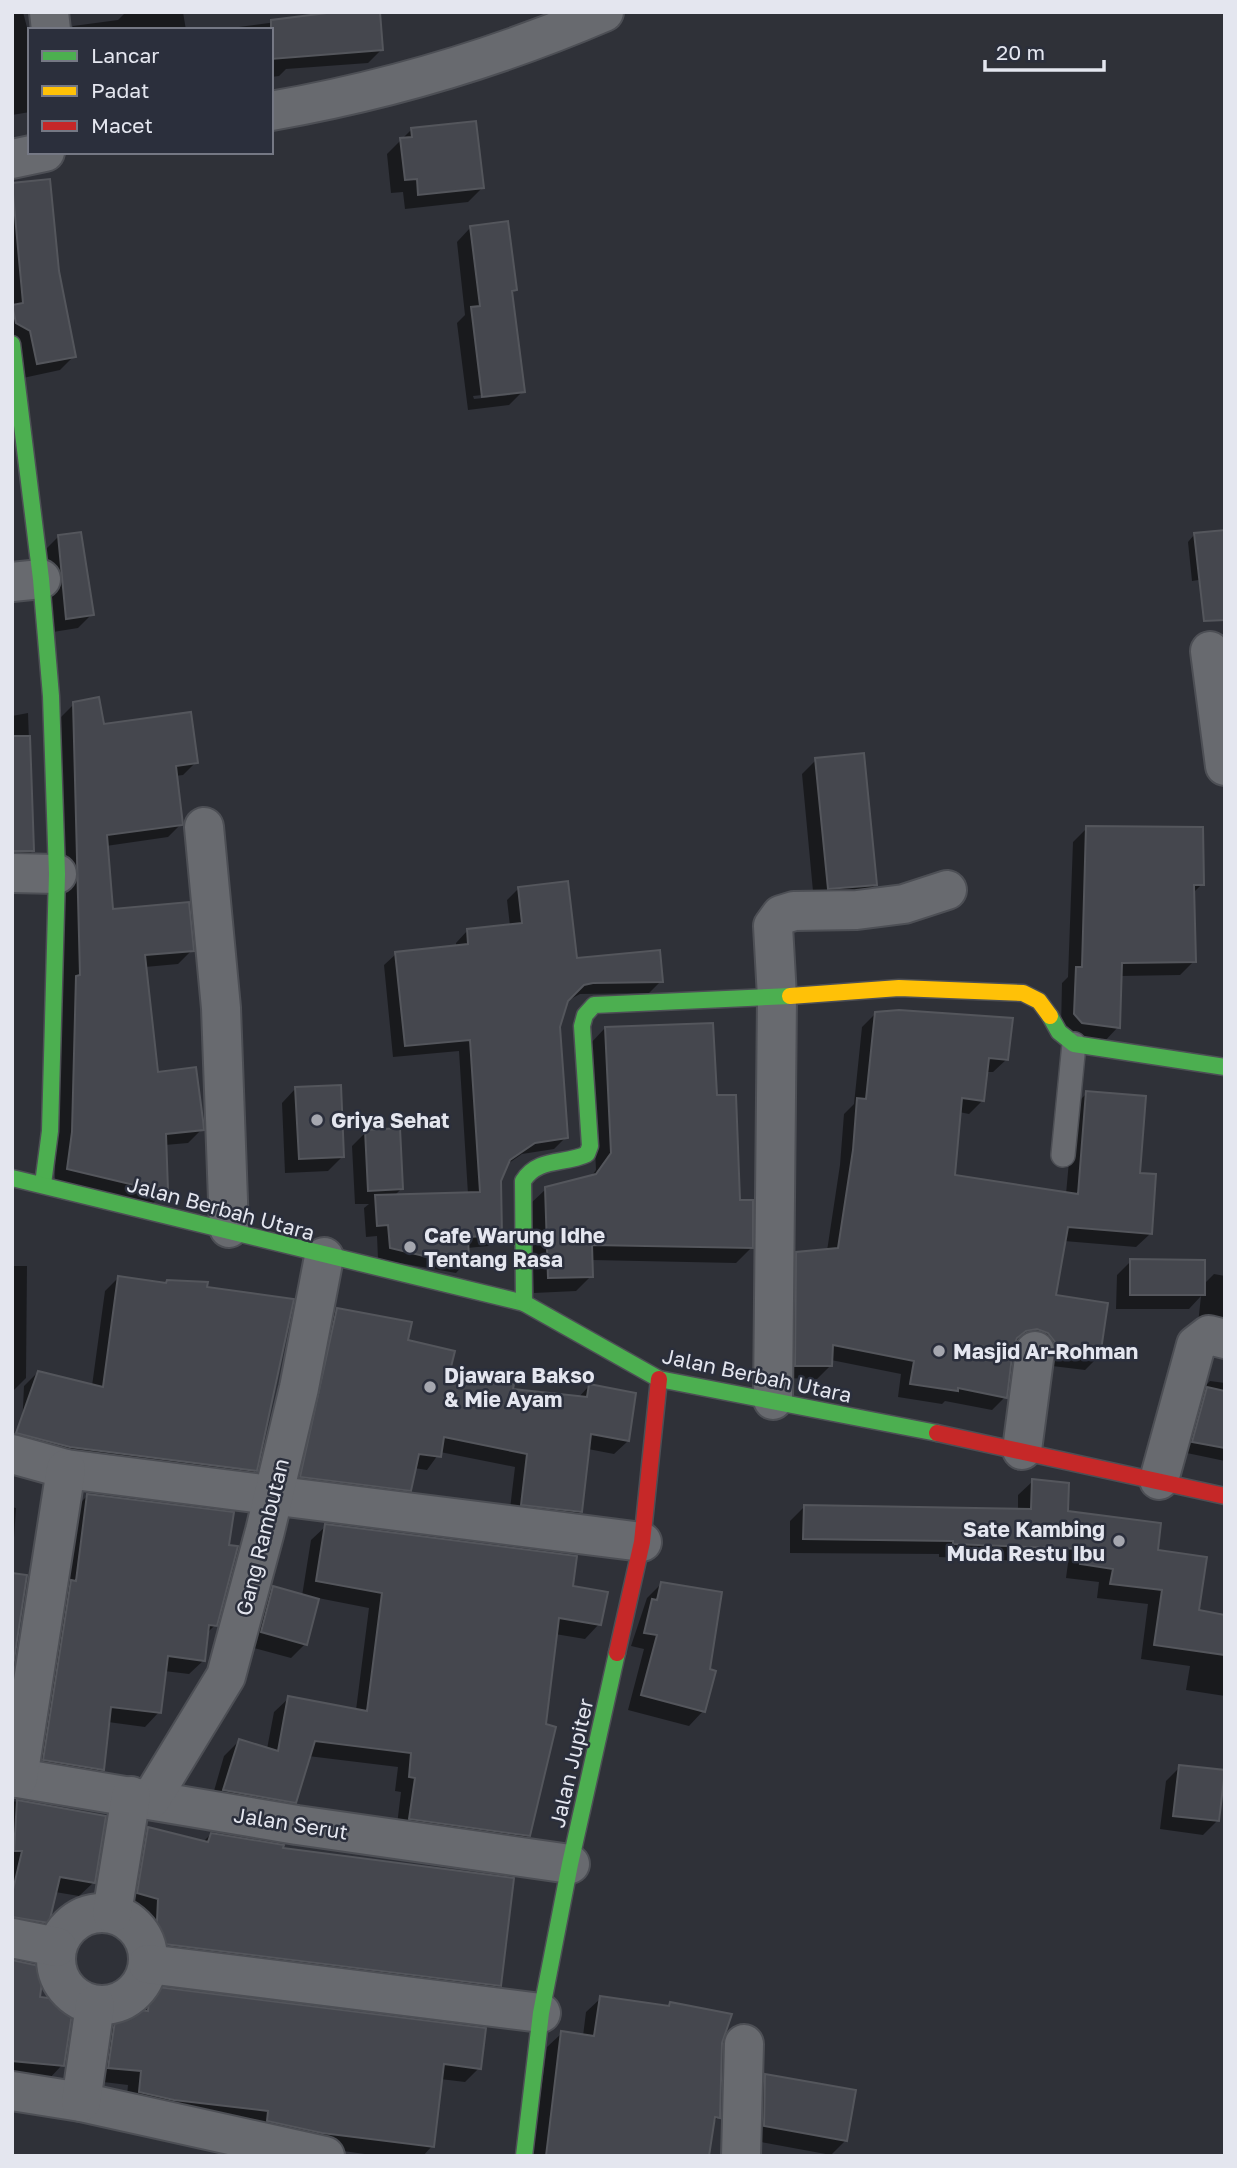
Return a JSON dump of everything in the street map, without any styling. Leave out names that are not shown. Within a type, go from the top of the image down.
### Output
[{"type":"street","points":[[273,111],[359,95],[549,36],[604,12]]},
{"type":"street","points":[[12,159],[36,154]]},
{"type":"street","points":[[12,344],[27,580],[51,696],[57,874],[50,1130],[43,1184]]},
{"type":"street","points":[[1210,652],[1225,766]]},
{"type":"street","points":[[204,827],[221,1008],[229,1228]]},
{"type":"street","points":[[12,873],[57,874]]},
{"type":"street","points":[[773,1400],[777,997],[773,926],[781,915],[794,911],[857,910],[904,904],[947,890]]},
{"type":"street","points":[[524,1303],[523,1181],[528,1170],[540,1163],[578,1159],[587,1154],[590,1146],[582,1026],[585,1015],[594,1005],[777,997],[899,988],[1023,993],[1041,1001],[1058,1032],[1074,1044],[1225,1067]]},
{"type":"street","name":"Jalan Berbah Utara","points":[[12,1178],[229,1228],[324,1256],[524,1303],[659,1379],[1022,1450],[1225,1496]]},
{"type":"street","name":"Gang Rambutan","points":[[141,1797],[226,1676],[299,1388],[324,1256]]},
{"type":"street","points":[[1159,1480],[1196,1345],[1209,1335],[1225,1339]]},
{"type":"street","points":[[1022,1450],[1035,1351]]},
{"type":"street","name":"Jalan Jupiter","points":[[524,2156],[541,2014],[570,1864],[642,1542],[659,1379]]},
{"type":"street","points":[[12,1454],[66,1469],[642,1542]]},
{"type":"street","points":[[15,1777],[66,1469]]},
{"type":"street","name":"Jalan Serut","points":[[15,1777],[297,1825],[570,1864]]},
{"type":"street","points":[[112,1913],[141,1797]]},
{"type":"street","points":[[94,1913],[112,1913],[127,1920],[139,1932],[147,1947],[148,1964],[136,1991],[125,2000],[95,2005],[77,1999],[63,1985],[56,1966],[57,1947],[64,1931],[78,1919],[94,1913]]},
{"type":"street","points":[[12,1938],[57,1947]]},
{"type":"street","points":[[148,1964],[541,2014]]},
{"type":"street","points":[[81,2102],[95,2005]]},
{"type":"street","points":[[741,2156],[744,2044]]},
{"type":"street","points":[[12,2091],[81,2102],[325,2156]]},
{"type":"lane","points":[[1063,1155],[1074,1044]]},
{"type":"building","points":[[335,12],[380,12],[383,50],[273,59],[271,20]]},
{"type":"building","points":[[476,121],[484,188],[418,195],[417,179],[405,180],[400,138],[412,137],[411,128]]},
{"type":"building","points":[[50,179],[59,271],[76,357],[37,364],[30,331],[16,323],[12,305],[23,303],[12,183]]},
{"type":"building","points":[[508,221],[517,290],[512,291],[525,392],[482,397],[471,307],[480,306],[470,226]]},
{"type":"building","points":[[1225,530],[1225,620],[1204,621],[1194,533]]},
{"type":"building","points":[[81,532],[94,615],[66,619],[58,535]]},
{"type":"building","points":[[99,697],[104,724],[191,712],[198,763],[176,766],[183,825],[107,835],[113,909],[189,902],[194,951],[145,955],[158,1072],[196,1067],[204,1130],[166,1134],[168,1190],[155,1190],[67,1169],[72,1132],[76,976],[80,975],[73,702]]},
{"type":"building","points":[[12,736],[30,736],[34,851],[12,851]]},
{"type":"building","points":[[864,753],[877,885],[828,889],[815,758]]},
{"type":"building","points":[[1086,826],[1203,827],[1204,885],[1194,885],[1196,962],[1122,963],[1120,1028],[1082,1023],[1074,1014],[1076,967],[1082,967]]},
{"type":"building","points":[[568,881],[577,958],[660,950],[663,982],[593,983],[584,985],[568,1001],[560,1027],[568,1138],[535,1143],[510,1160],[501,1181],[502,1235],[468,1237],[469,1261],[449,1262],[390,1248],[388,1225],[377,1226],[375,1195],[480,1192],[470,1040],[405,1046],[395,952],[468,944],[467,929],[522,923],[518,887]]},
{"type":"building","points":[[899,1010],[1013,1018],[1008,1060],[989,1058],[984,1101],[962,1098],[955,1175],[1078,1194],[1086,1091],[1146,1096],[1140,1173],[1156,1174],[1152,1234],[1068,1227],[1056,1295],[1108,1303],[1100,1357],[1057,1352],[1055,1342],[1048,1333],[1037,1329],[1026,1331],[1017,1338],[1013,1348],[1007,1398],[958,1388],[958,1391],[910,1384],[914,1361],[833,1345],[832,1366],[795,1366],[796,1252],[838,1248],[853,1150],[857,1098],[866,1099],[875,1012]]},
{"type":"building","points":[[713,1023],[717,1095],[736,1095],[740,1200],[753,1200],[753,1248],[592,1245],[593,1277],[548,1278],[545,1187],[596,1174],[611,1153],[605,1027]]},
{"type":"building","points":[[341,1085],[344,1157],[299,1159],[295,1087]]},
{"type":"building","points":[[400,1128],[403,1189],[368,1191],[365,1130]]},
{"type":"building","points":[[1130,1259],[1205,1260],[1205,1295],[1130,1295]]},
{"type":"building","points":[[118,1276],[166,1283],[167,1280],[208,1282],[207,1287],[294,1299],[257,1471],[70,1447],[16,1433],[38,1371],[103,1387]]},
{"type":"building","points":[[337,1308],[412,1322],[408,1340],[455,1351],[450,1371],[514,1384],[513,1389],[587,1397],[589,1384],[636,1393],[629,1441],[591,1434],[582,1512],[521,1505],[527,1454],[444,1437],[441,1457],[419,1454],[411,1491],[300,1477]]},
{"type":"building","points":[[1207,1387],[1225,1391],[1225,1448],[1192,1442]]},
{"type":"building","points":[[1032,1479],[1069,1483],[1068,1511],[1161,1523],[1158,1550],[1207,1557],[1199,1610],[1225,1615],[1225,1655],[1154,1645],[1162,1590],[1110,1584],[1113,1569],[1080,1564],[1082,1549],[953,1544],[953,1541],[803,1539],[804,1505],[1031,1509]]},
{"type":"building","points":[[87,1494],[234,1512],[229,1545],[238,1546],[217,1626],[209,1625],[205,1661],[168,1656],[161,1713],[111,1707],[104,1770],[43,1760],[71,1580],[76,1581]]},
{"type":"building","points":[[325,1524],[577,1556],[573,1586],[608,1592],[601,1625],[559,1618],[546,1724],[556,1727],[530,1836],[409,1819],[415,1778],[409,1777],[411,1753],[315,1741],[296,1803],[223,1790],[239,1739],[278,1751],[288,1696],[367,1711],[382,1593],[316,1581]]},
{"type":"building","points":[[12,1573],[27,1575],[12,1673]]},
{"type":"building","points":[[661,1582],[722,1592],[710,1669],[716,1671],[705,1712],[641,1695],[657,1635],[644,1633],[652,1599],[657,1600]]},
{"type":"building","points":[[273,1586],[319,1599],[307,1645],[261,1632]]},
{"type":"building","points":[[1179,1765],[1225,1770],[1219,1821],[1173,1816]]},
{"type":"building","points":[[17,1800],[106,1816],[95,1883],[60,1877],[49,1923],[12,1917],[12,1894],[22,1851],[14,1851]]},
{"type":"building","points":[[148,1827],[208,1842],[211,1833],[284,1845],[283,1848],[514,1878],[501,1986],[156,1943],[158,1899],[137,1893]]},
{"type":"building","points":[[12,1960],[44,1967],[40,1997],[74,2001],[64,2066],[12,2061]]},
{"type":"building","points":[[150,1986],[486,2028],[481,2069],[444,2064],[434,2147],[322,2133],[267,2121],[268,2111],[174,2100],[139,2092],[141,2071],[108,2068],[117,2007],[148,2011]]},
{"type":"building","points":[[600,1996],[669,2006],[670,2002],[732,2014],[722,2043],[720,2118],[715,2117],[709,2156],[546,2156],[561,2031],[594,2036]]},
{"type":"building","points":[[765,2074],[856,2090],[847,2141],[764,2126]]},
{"type":"traffic: fast","points":[[12,344],[41,579],[51,696],[57,874],[50,1131],[43,1184]]},
{"type":"traffic: fast","points":[[524,1303],[523,1181],[536,1168],[587,1154],[590,1146],[582,1026],[585,1015],[594,1005],[790,996]]},
{"type":"traffic: fast","points":[[1050,1016],[1059,1032],[1074,1044],[1225,1067]]},
{"type":"traffic: fast","points":[[12,1178],[524,1303],[659,1379],[937,1433]]},
{"type":"traffic: fast","points":[[524,2156],[541,2013],[570,1864],[617,1653]]},
{"type":"traffic: slow","points":[[790,996],[899,988],[1023,993],[1039,1001],[1050,1016]]},
{"type":"traffic: jam","points":[[617,1653],[642,1542],[659,1379]]},
{"type":"traffic: jam","points":[[937,1433],[1225,1496]]},
{"type":"place","name":"Griya Sehat","points":[[317,1120]]},
{"type":"place","name":"Cafe Warung Idhe Tentang Rasa","points":[[410,1247]]},
{"type":"place","name":"Masjid Ar-Rohman","points":[[939,1351]]},
{"type":"place","name":"Djawara Bakso & Mie Ayam","points":[[430,1387]]},
{"type":"place","name":"Sate Kambing Muda Restu Ibu","points":[[1119,1541]]}]
